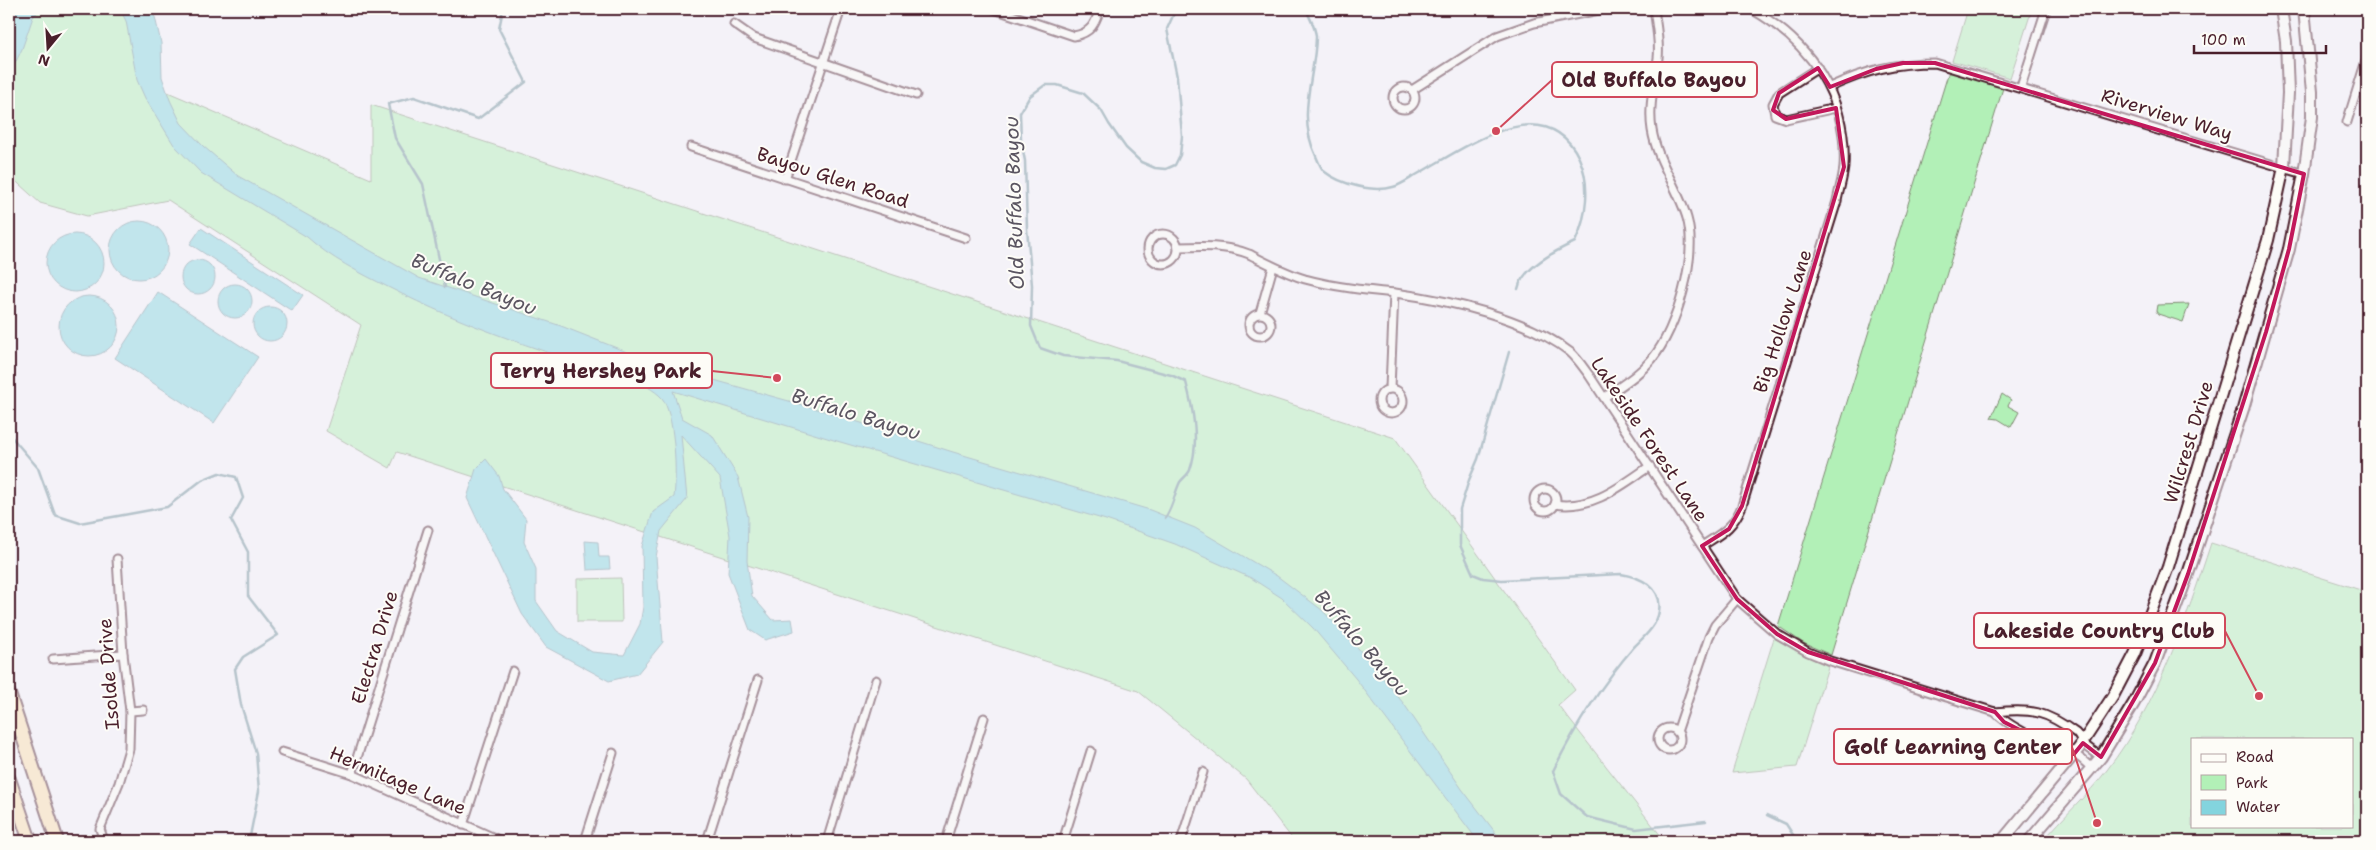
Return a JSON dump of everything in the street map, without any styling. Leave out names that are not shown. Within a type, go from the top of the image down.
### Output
[{"type":"highway","points":[[9,694],[57,841]]},
{"type":"highway","points":[[9,779],[30,841]]},
{"type":"main road","name":"Wilcrest Drive","points":[[2002,841],[2083,743],[2113,696],[2131,661],[2168,567],[2268,240],[2284,167],[2288,93],[2286,41],[2281,9]]},
{"type":"main road","name":"Wilcrest Drive","points":[[2029,841],[2101,757],[2134,703],[2155,663],[2188,574],[2266,332],[2289,249],[2304,174],[2312,117],[2312,92],[2304,9]]},
{"type":"street","points":[[785,179],[841,9]]},
{"type":"street","points":[[994,9],[1074,36],[1084,34],[1091,29],[1100,9]]},
{"type":"street","points":[[1412,90],[1497,36],[1567,12],[1604,9]]},
{"type":"street","points":[[1605,397],[1636,376],[1653,359],[1673,322],[1688,265],[1690,236],[1687,220],[1656,144],[1652,129],[1653,85],[1658,56],[1654,9]]},
{"type":"street","name":"Big Hollow Lane","points":[[1702,546],[1728,529],[1736,520],[1742,506],[1836,201],[1844,167],[1841,128],[1830,87],[1798,42],[1770,20],[1751,9]]},
{"type":"street","points":[[2021,87],[2046,9]]},
{"type":"street","points":[[734,24],[754,38],[916,95]]},
{"type":"street","points":[[2347,122],[2367,57]]},
{"type":"street","name":"Riverview Way","points":[[1830,87],[1876,69],[1903,63],[1935,63],[2021,87],[2304,174]]},
{"type":"street","points":[[1818,68],[1779,93],[1773,104],[1775,115],[1786,119],[1836,108]]},
{"type":"street","name":"Bayou Glen Road","points":[[691,147],[966,238]]},
{"type":"street","points":[[1162,234],[1173,238],[1178,247],[1174,260],[1168,263],[1155,262],[1148,251],[1152,239],[1162,234]]},
{"type":"street","name":"Lakeside Forest Lane","points":[[1178,247],[1207,245],[1228,248],[1248,254],[1273,267],[1304,278],[1336,286],[1434,300],[1508,320],[1544,333],[1571,353],[1605,397],[1737,599],[1778,634],[1808,652],[1830,661],[1995,712],[2021,709],[2034,711],[2052,718],[2078,734],[2083,743],[2101,757]]},
{"type":"street","points":[[1260,313],[1273,267]]},
{"type":"street","points":[[1390,388],[1394,293]]},
{"type":"street","points":[[1555,504],[1583,505],[1604,496],[1650,466]]},
{"type":"street","name":"Electra Drive","points":[[352,774],[428,530]]},
{"type":"street","name":"Isolde Drive","points":[[104,841],[100,830],[119,783],[129,749],[130,711],[123,654],[117,559]]},
{"type":"street","points":[[1677,732],[1709,637],[1715,625],[1737,599]]},
{"type":"street","points":[[53,659],[123,654]]},
{"type":"street","points":[[463,825],[513,671]]},
{"type":"street","points":[[717,841],[707,840],[758,680]]},
{"type":"street","points":[[827,841],[876,680]]},
{"type":"street","points":[[130,711],[143,710]]},
{"type":"street","name":"Lakeside Forest Lane","points":[[1995,712],[2004,722],[2045,741],[2065,753],[2074,754],[2092,768]]},
{"type":"street","points":[[946,841],[984,718]]},
{"type":"street","points":[[1063,841],[1091,751]]},
{"type":"street","name":"Hermitage Lane","points":[[282,752],[352,774],[501,841]]},
{"type":"street","points":[[585,841],[613,753]]},
{"type":"street","points":[[1181,841],[1203,772]]},
{"type":"highlighted area","points":[[1903,63],[1935,63],[2304,174],[2289,249],[2266,332],[2188,574],[2155,663],[2101,757],[2083,743],[2074,754],[2065,753],[2004,722],[1995,712],[1808,652],[1777,634],[1737,599],[1702,546],[1729,529],[1742,506],[1844,167],[1836,108],[1786,119],[1773,110],[1779,93],[1818,68],[1830,87],[1876,69]]},
{"type":"green space","points":[[29,9],[129,9],[149,84],[371,179],[371,105],[1395,438],[1575,690],[1558,705],[1665,841],[1294,841],[1246,779],[1138,691],[397,452],[390,468],[326,431],[361,325],[168,200],[87,216],[40,203],[9,175],[9,39]]},
{"type":"green space","points":[[1968,9],[2032,9],[2010,78],[1952,61]]},
{"type":"green space","points":[[1949,71],[2003,88],[1831,655],[1803,643],[1778,626]]},
{"type":"green space","points":[[2189,304],[2183,322],[2158,314],[2156,311],[2157,305]]},
{"type":"green space","points":[[2002,394],[2011,400],[2008,406],[2019,412],[2011,427],[1998,419],[1991,418]]},
{"type":"green space","points":[[2211,543],[2367,592],[2367,841],[2043,841],[2092,788],[2125,745],[2155,690],[2180,632]]},
{"type":"green space","points":[[621,578],[622,622],[577,622],[577,579]]},
{"type":"green space","points":[[1774,638],[1828,666],[1797,767],[1732,773]]},
{"type":"water","points":[[14,9],[40,9],[33,17],[22,49],[9,76],[9,19]]},
{"type":"water","points":[[120,9],[149,9],[155,17],[161,43],[162,77],[170,100],[181,123],[203,146],[238,176],[419,278],[561,326],[660,365],[814,408],[953,452],[1150,510],[1195,528],[1277,576],[1322,610],[1358,648],[1404,704],[1462,789],[1502,841],[1478,841],[1356,679],[1313,628],[1282,598],[1251,578],[1175,544],[1106,520],[673,391],[682,418],[712,435],[738,477],[748,517],[747,561],[752,596],[773,620],[792,619],[794,631],[765,640],[750,630],[728,573],[730,536],[720,478],[681,435],[687,499],[661,531],[656,557],[663,642],[637,674],[609,681],[546,647],[522,614],[467,498],[476,469],[486,459],[499,476],[503,489],[526,519],[524,542],[536,569],[536,601],[557,631],[592,652],[624,655],[640,624],[643,607],[642,546],[653,512],[674,497],[673,434],[668,410],[662,398],[636,380],[510,339],[448,315],[388,287],[346,265],[325,252],[307,237],[201,173],[174,145],[145,98],[137,80],[126,21]]},
{"type":"water","points":[[139,221],[150,223],[160,229],[166,239],[168,250],[166,261],[160,271],[150,277],[139,279],[128,277],[118,271],[112,261],[110,250],[112,239],[118,229],[128,223]]},
{"type":"water","points":[[201,228],[303,295],[292,311],[190,244]]},
{"type":"water","points":[[75,234],[86,236],[96,242],[102,252],[104,263],[102,274],[96,284],[86,290],[75,292],[64,290],[54,284],[48,274],[46,263],[48,252],[54,242],[64,236]]},
{"type":"water","points":[[198,260],[205,261],[210,265],[214,270],[214,284],[210,289],[205,293],[198,294],[191,293],[186,289],[182,284],[181,277],[182,270],[186,265],[191,261]]},
{"type":"water","points":[[235,284],[242,285],[247,289],[251,294],[251,308],[247,313],[242,317],[235,318],[228,317],[223,313],[219,308],[218,301],[219,294],[223,289],[228,285]]},
{"type":"water","points":[[158,292],[258,357],[214,423],[115,358]]},
{"type":"water","points":[[83,296],[95,296],[106,301],[114,309],[119,320],[117,338],[106,351],[95,356],[83,356],[72,351],[64,343],[59,332],[59,320],[64,309],[72,301]]},
{"type":"water","points":[[270,307],[277,308],[282,312],[286,317],[286,331],[282,336],[277,340],[270,341],[263,340],[258,336],[254,331],[253,324],[254,317],[258,312],[263,308]]},
{"type":"water","points":[[585,541],[598,542],[599,557],[609,557],[610,569],[587,570]]},
{"type":"waterway","name":"Buffalo Bayou","points":[[445,287],[423,184],[395,138],[388,104],[414,97],[478,119],[526,82],[499,29],[503,9]]},
{"type":"waterway","name":"Old Buffalo Bayou","points":[[1165,518],[1180,482],[1189,472],[1195,448],[1191,403],[1186,382],[1171,375],[1117,361],[1063,356],[1040,348],[1031,326],[1032,285],[1027,229],[1025,161],[1021,140],[1020,113],[1030,96],[1045,85],[1057,85],[1083,93],[1101,110],[1126,148],[1141,162],[1155,168],[1166,169],[1175,165],[1180,155],[1182,136],[1177,77],[1167,29],[1176,9]]},
{"type":"waterway","name":"Old Buffalo Bayou","points":[[1306,9],[1316,34],[1308,96],[1307,126],[1310,141],[1322,169],[1339,180],[1367,188],[1385,189],[1393,187],[1478,140],[1502,130],[1524,126],[1546,127],[1564,137],[1579,158],[1585,179],[1585,211],[1579,232],[1575,242],[1550,255],[1533,267],[1521,281],[1518,289]]},
{"type":"waterway","name":"Old Buffalo Bayou","points":[[1509,352],[1478,459],[1460,509],[1460,545],[1473,574],[1483,578],[1502,580],[1621,574],[1636,578],[1649,585],[1654,590],[1659,603],[1656,622],[1622,661],[1600,691],[1570,738],[1553,771],[1561,794],[1587,817],[1636,829],[1706,821]]},
{"type":"waterway","points":[[9,434],[38,468],[55,515],[80,523],[167,507],[202,480],[219,473],[236,477],[243,498],[231,520],[248,552],[248,596],[278,635],[243,657],[235,669],[241,705],[256,753],[259,791],[250,836],[251,841]]},
{"type":"waterway","name":"Old Buffalo Bayou","points":[[1767,815],[1786,824],[1797,841]]},
{"type":"place","name":"Old Buffalo Bayou","points":[[1496,131]]},
{"type":"place","name":"Terry Hershey Park","points":[[777,378]]},
{"type":"place","name":"Lakeside Country Club","points":[[2259,696]]},
{"type":"place","name":"Golf Learning Center","points":[[2097,823]]}]
